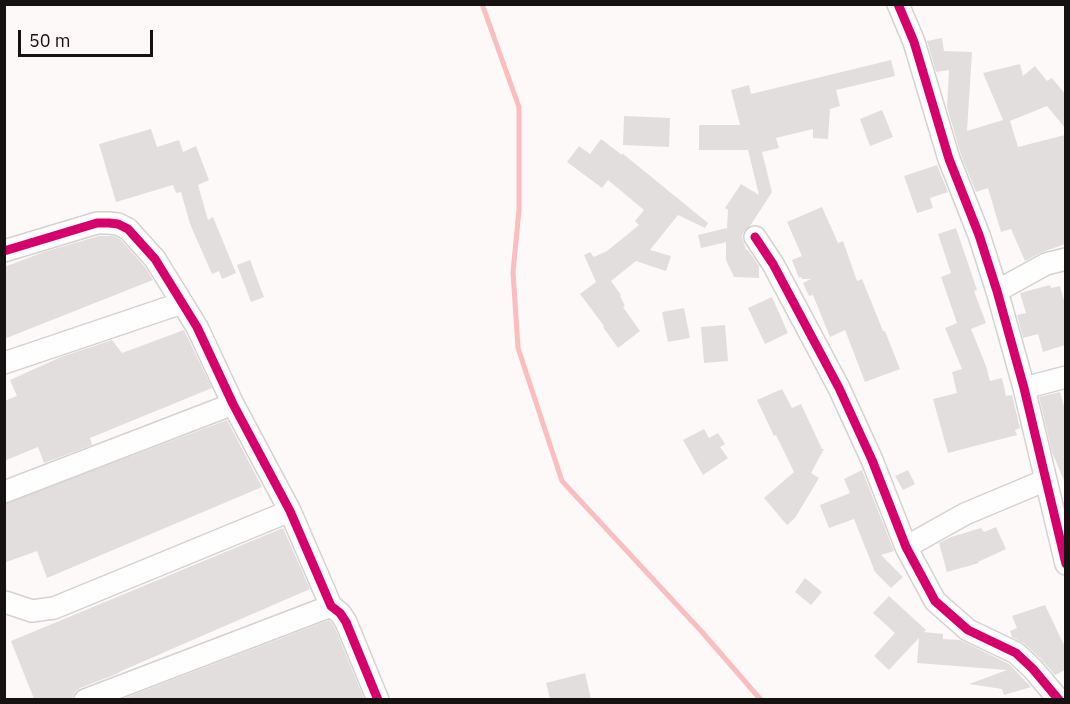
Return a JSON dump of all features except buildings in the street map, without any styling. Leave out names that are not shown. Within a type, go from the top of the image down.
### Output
[{"type":"street","points":[[898,4],[914,42],[949,159],[979,236],[997,291],[1024,388],[1065,564]]},
{"type":"street","points":[[4,251],[97,223],[118,224],[128,229],[155,259],[197,327],[233,404],[290,511],[331,606],[346,622],[378,699]]},
{"type":"street","points":[[756,237],[773,264],[838,388],[872,460],[906,547],[935,601],[968,630],[1016,653],[1059,699]]},
{"type":"street","points":[[997,291],[1046,264],[1065,259]]},
{"type":"street","points":[[4,363],[182,303]]},
{"type":"street","points":[[1024,388],[1065,377]]},
{"type":"street","points":[[4,492],[233,404]]},
{"type":"street","points":[[906,547],[965,514],[1046,480]]},
{"type":"street","points":[[5,602],[32,611],[54,608],[290,511]]},
{"type":"street","points":[[85,699],[331,606]]},
{"type":"waterway","points":[[482,4],[519,107],[519,210],[513,272],[518,348],[562,481],[702,632],[761,700]]},
{"type":"cycle path","points":[[898,4],[914,42],[949,159],[979,235],[997,291],[1024,388],[1066,564]]},
{"type":"cycle path","points":[[4,251],[97,223],[109,223],[128,229],[155,259],[197,327],[233,404],[290,511],[331,606],[346,622],[378,700]]},
{"type":"cycle path","points":[[755,237],[773,264],[839,388],[872,460],[906,547],[935,601],[968,630],[1016,653],[1059,700]]}]
